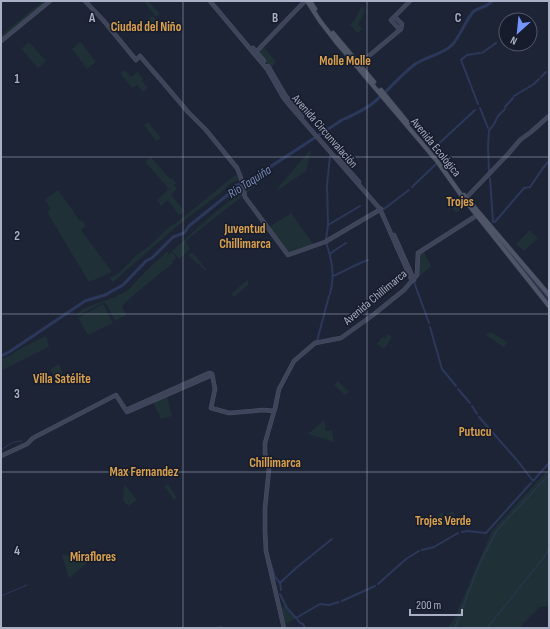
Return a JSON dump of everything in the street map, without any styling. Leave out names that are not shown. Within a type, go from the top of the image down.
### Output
[{"type":"main road","name":"Avenida Ecológica","points":[[306,1],[320,21],[358,65]]},
{"type":"main road","name":"Avenida Ecológica","points":[[310,1],[326,25],[431,152],[465,198],[549,296]]},
{"type":"main road","name":"Avenida Ecológica","points":[[479,214],[549,306]]},
{"type":"street","points":[[1,41],[50,1]]},
{"type":"street","points":[[86,1],[136,60],[140,56],[188,112],[206,130],[237,168],[245,197],[288,255],[325,242],[381,209]]},
{"type":"street","name":"Avenida Circunvalación","points":[[211,1],[255,52],[267,69],[284,99],[381,209],[413,280]]},
{"type":"street","points":[[255,52],[306,1]]},
{"type":"street","points":[[358,65],[400,29],[402,24],[395,17],[410,1]]},
{"type":"street","points":[[465,198],[520,140],[532,132],[549,116]]},
{"type":"street","name":"Avenida Chillimarca","points":[[284,628],[266,551],[264,508],[269,469],[265,453],[266,435],[279,389],[294,361],[315,342],[341,338],[373,315],[413,280],[418,273],[418,253],[479,214]]},
{"type":"street","points":[[1,456],[23,447],[33,438],[116,395],[126,411],[210,373],[212,374],[215,389],[211,408],[229,413],[264,410],[274,411]]},
{"type":"shaded area","points":[[43,1],[47,1],[1,38],[1,35]]},
{"type":"shaded area","points":[[148,1],[160,14],[156,17],[145,3]]},
{"type":"shaded area","points":[[362,5],[365,10],[358,24],[362,29],[358,33],[350,25],[356,18]]},
{"type":"shaded area","points":[[153,16],[160,25],[156,28],[148,19]]},
{"type":"shaded area","points":[[80,41],[96,62],[87,69],[72,49]]},
{"type":"shaded area","points":[[29,42],[46,61],[38,68],[21,49]]},
{"type":"shaded area","points":[[263,46],[276,62],[272,67],[270,67],[259,52]]},
{"type":"shaded area","points":[[125,70],[131,77],[138,72],[143,79],[142,81],[148,88],[143,92],[137,85],[132,88],[120,73]]},
{"type":"shaded area","points":[[148,122],[161,138],[156,141],[144,125]]},
{"type":"shaded area","points":[[311,149],[306,171],[278,190],[277,189]]},
{"type":"shaded area","points":[[151,157],[170,179],[172,178],[176,183],[174,185],[177,189],[171,195],[184,211],[179,215],[168,200],[161,206],[157,200],[169,189],[146,163],[146,161]]},
{"type":"shaded area","points":[[273,172],[188,239],[186,242],[190,249],[179,259],[172,251],[237,195]]},
{"type":"shaded area","points":[[237,175],[239,180],[234,181],[177,226],[113,282],[110,278],[119,273],[135,256],[148,247],[170,226],[175,224]]},
{"type":"shaded area","points":[[58,190],[80,221],[82,220],[86,226],[81,230],[112,272],[89,282],[47,212],[51,209],[45,200]]},
{"type":"shaded area","points":[[459,197],[466,205],[456,213],[450,204]]},
{"type":"shaded area","points":[[291,213],[314,245],[289,254],[269,227]]},
{"type":"shaded area","points":[[529,230],[538,238],[524,251],[516,244]]},
{"type":"shaded area","points":[[169,250],[167,256],[172,252],[176,258],[172,262],[173,263],[122,306],[126,315],[115,321],[106,303],[103,303],[77,316],[83,309],[127,291]]},
{"type":"shaded area","points":[[423,251],[431,266],[419,277],[419,257],[420,253]]},
{"type":"shaded area","points":[[192,252],[206,269],[206,271],[188,255]]},
{"type":"shaded area","points":[[247,280],[249,284],[234,297],[231,294]]},
{"type":"shaded area","points":[[103,304],[113,323],[88,335],[78,318]]},
{"type":"shaded area","points":[[491,332],[507,342],[504,347],[487,336],[487,334]]},
{"type":"shaded area","points":[[388,334],[392,337],[384,349],[377,344],[382,337],[385,338]]},
{"type":"shaded area","points":[[46,336],[49,346],[1,371],[1,359],[10,356],[16,351]]},
{"type":"shaded area","points":[[59,364],[64,377],[56,380],[50,369]]},
{"type":"shaded area","points":[[338,381],[349,392],[345,395],[334,385]]},
{"type":"shaded area","points":[[167,396],[172,416],[161,419],[153,402]]},
{"type":"shaded area","points":[[324,420],[326,431],[332,430],[334,442],[308,434]]},
{"type":"shaded area","points":[[549,469],[549,606],[540,607],[519,628],[447,628],[454,619],[492,531]]},
{"type":"shaded area","points":[[124,484],[137,500],[128,506],[123,500]]},
{"type":"shaded area","points":[[168,484],[177,498],[174,500],[164,486]]},
{"type":"shaded area","points":[[453,511],[455,517],[442,526],[435,519],[441,513],[445,515]]},
{"type":"shaded area","points":[[62,555],[94,557],[69,578]]},
{"type":"shaded area","points":[[283,604],[296,618],[286,624],[282,611]]},
{"type":"waterway","name":"Río Taquiña","points":[[1,356],[85,301],[105,295],[123,285],[146,261],[152,258],[173,237],[184,233],[189,226],[230,193],[235,186],[250,180],[342,120],[369,106],[414,65],[452,45],[471,14],[474,11],[488,5],[492,1]]},
{"type":"waterway","points":[[482,53],[496,43]]},
{"type":"waterway","points":[[478,104],[461,60],[467,55],[480,53]]},
{"type":"waterway","points":[[541,77],[546,72]]},
{"type":"waterway","points":[[514,96],[534,84],[539,79]]},
{"type":"waterway","points":[[505,107],[513,98]]},
{"type":"waterway","points":[[480,108],[488,128]]},
{"type":"waterway","points":[[489,131],[498,116],[505,109]]},
{"type":"waterway","points":[[433,149],[475,110]]},
{"type":"waterway","points":[[489,130],[489,171]]},
{"type":"waterway","points":[[326,239],[328,225],[327,185],[330,156]]},
{"type":"waterway","points":[[495,222],[524,188],[530,187],[549,161]]},
{"type":"waterway","points":[[412,187],[436,164]]},
{"type":"waterway","points":[[490,178],[493,222]]},
{"type":"waterway","points":[[384,209],[409,190]]},
{"type":"waterway","points":[[328,225],[360,206]]},
{"type":"waterway","points":[[326,242],[332,268],[332,287],[330,294]]},
{"type":"waterway","points":[[330,254],[346,243]]},
{"type":"waterway","points":[[503,245],[549,299]]},
{"type":"waterway","points":[[333,276],[368,260]]},
{"type":"waterway","points":[[414,282],[429,323]]},
{"type":"waterway","points":[[317,341],[329,296]]},
{"type":"waterway","points":[[430,327],[442,369],[456,386]]},
{"type":"waterway","points":[[458,389],[470,403]]},
{"type":"waterway","points":[[276,411],[279,395]]},
{"type":"waterway","points":[[472,406],[477,414]]},
{"type":"waterway","points":[[479,417],[516,459]]},
{"type":"waterway","points":[[1,450],[8,445],[22,441]]},
{"type":"waterway","points":[[268,460],[270,469]]},
{"type":"waterway","points":[[517,460],[533,481],[549,463]]},
{"type":"waterway","points":[[455,628],[479,565],[497,530],[549,475]]},
{"type":"waterway","points":[[462,532],[468,531],[486,533],[531,483]]},
{"type":"waterway","points":[[422,550],[434,547],[458,533]]},
{"type":"waterway","points":[[280,583],[332,539]]},
{"type":"waterway","points":[[487,628],[549,549]]},
{"type":"waterway","points":[[378,584],[406,559],[419,551]]},
{"type":"waterway","points":[[270,561],[275,577],[280,583],[281,590]]},
{"type":"waterway","points":[[1,596],[27,585]]},
{"type":"waterway","points":[[342,601],[375,586]]},
{"type":"waterway","points":[[280,594],[287,608],[296,618],[320,604],[329,605],[339,602]]},
{"type":"waterway","points":[[297,619],[305,628]]},
{"type":"district","name":"Ciudad del Niño","points":[[146,26]]},
{"type":"district","name":"Molle Molle","points":[[345,60]]},
{"type":"district","name":"Trojes","points":[[460,201]]},
{"type":"district","name":"Juventud Chillimarca","points":[[245,236]]},
{"type":"district","name":"Villa Satélite","points":[[62,378]]},
{"type":"district","name":"Putucu","points":[[475,431]]},
{"type":"district","name":"Chillimarca","points":[[275,462]]},
{"type":"district","name":"Max Fernandez","points":[[144,471]]},
{"type":"district","name":"Trojes Verde","points":[[443,520]]},
{"type":"district","name":"Miraflores","points":[[93,556]]}]
